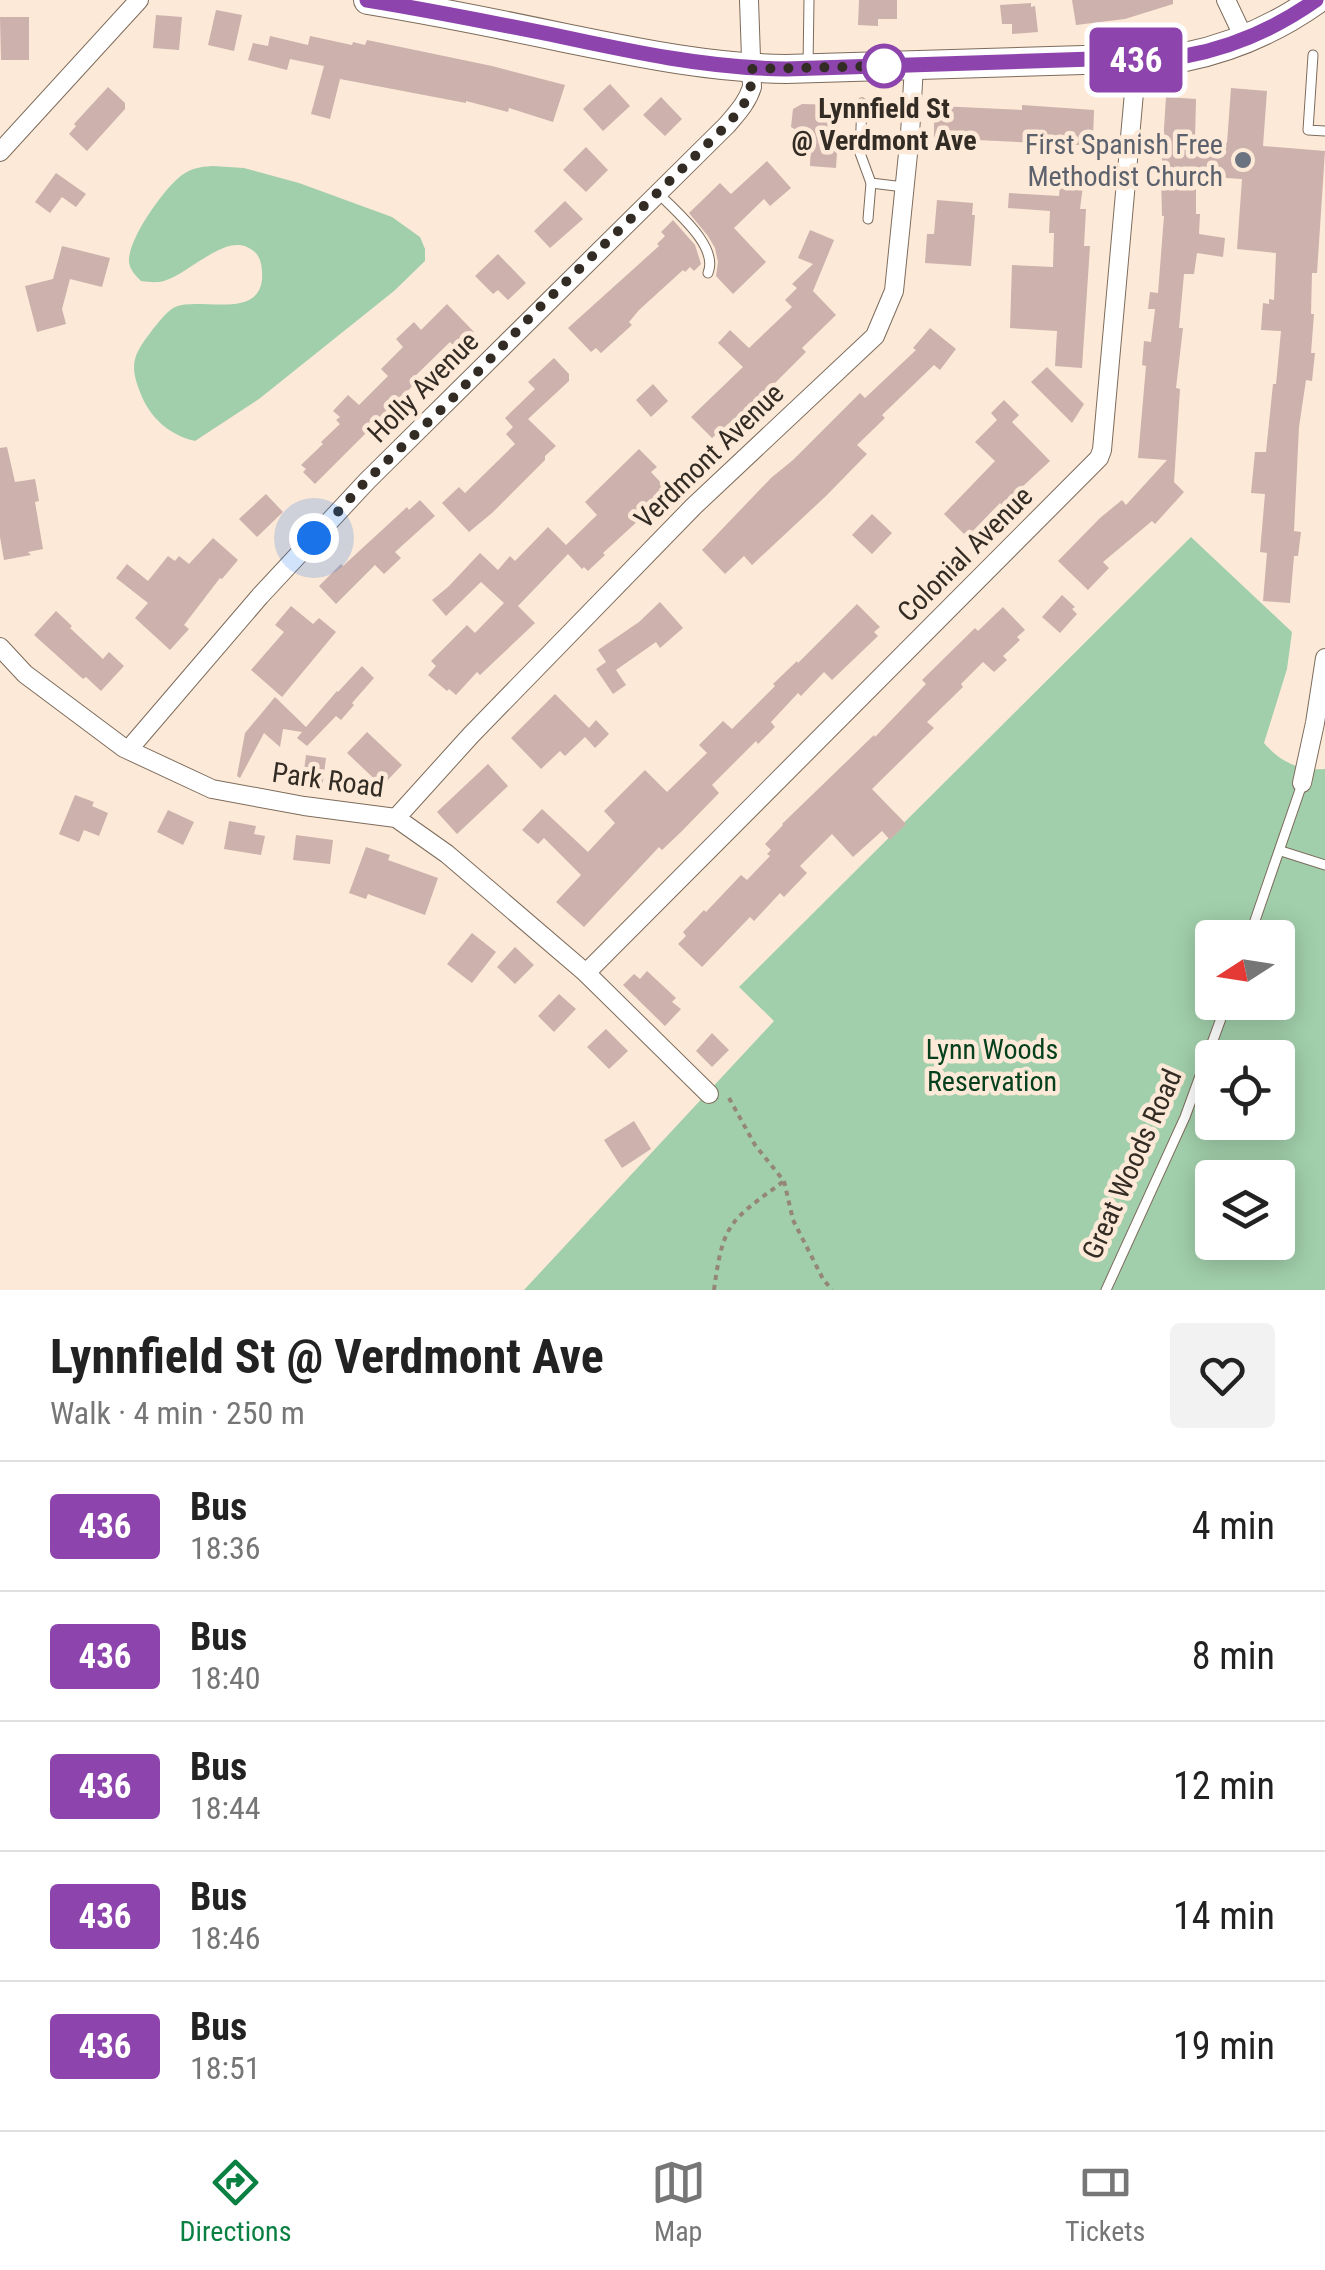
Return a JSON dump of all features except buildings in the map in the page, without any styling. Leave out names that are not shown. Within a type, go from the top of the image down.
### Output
[{"type":"main road","points":[[374,0],[675,60],[752,69],[1185,56],[1269,30],[1316,0]]},
{"type":"street","points":[[0,152],[140,0]]},
{"type":"street","points":[[750,0],[752,69]]},
{"type":"street","points":[[1226,0],[1245,40]]},
{"type":"street","points":[[1316,0],[1325,6]]},
{"type":"street","name":"Colonial Avenue","points":[[586,973],[1100,458],[1136,60]]},
{"type":"street","name":"Verdmont Avenue","points":[[396,818],[471,734],[694,506],[875,336],[894,291],[914,66]]},
{"type":"street","name":"Holly Avenue","points":[[129,750],[260,596],[366,481],[727,125],[748,99],[752,69]]},
{"type":"street","name":"Park Road","points":[[3,656],[129,750],[212,789],[396,818],[446,854],[586,973],[709,1094]]},
{"type":"street","points":[[1302,784],[1325,658]]},
{"type":"lane","points":[[808,68],[809,0]]},
{"type":"lane","points":[[1313,55],[1308,130],[1325,131]]},
{"type":"lane","points":[[862,103],[860,154],[872,183],[868,220]]},
{"type":"lane","points":[[872,183],[904,187]]},
{"type":"lane","points":[[658,193],[704,243],[712,260],[708,273]]},
{"type":"lane","points":[[1255,920],[1302,784]]},
{"type":"lane","points":[[1280,851],[1325,865]]},
{"type":"lane","name":"Great Woods Road","points":[[1106,1290],[1185,1117],[1221,1020]]},
{"type":"path","points":[[709,1094],[714,1088],[730,1099],[756,1144],[784,1181],[793,1220],[832,1290]]},
{"type":"path","points":[[714,1290],[728,1228],[736,1216],[784,1181]]},
{"type":"green space","points":[[212,166],[244,168],[299,183],[392,217],[420,237],[425,261],[394,291],[259,399],[195,441],[169,429],[149,409],[136,382],[135,358],[153,329],[175,307],[229,304],[254,297],[260,287],[260,259],[247,247],[227,247],[173,277],[156,282],[141,281],[129,262],[140,228],[166,191],[186,173]]},
{"type":"green space","name":"Lynn Woods Reservation","points":[[1191,537],[1292,632],[1287,669],[1264,743],[1291,764],[1325,769],[1325,1290],[524,1290],[774,1021],[739,987]]},
{"type":"bus line","name":"436","points":[[367,0],[675,60],[752,69],[1164,59],[1245,40],[1269,30],[1316,0]]},
{"type":"place","name":"Lynnfield St @ Verdmont Ave","points":[[884,66]]},
{"type":"place","name":"First Spanish Free Methodist Church","points":[[1243,160]]},
{"type":"route","points":[[314,538],[366,481],[727,125],[748,99],[752,69],[884,66]]}]
